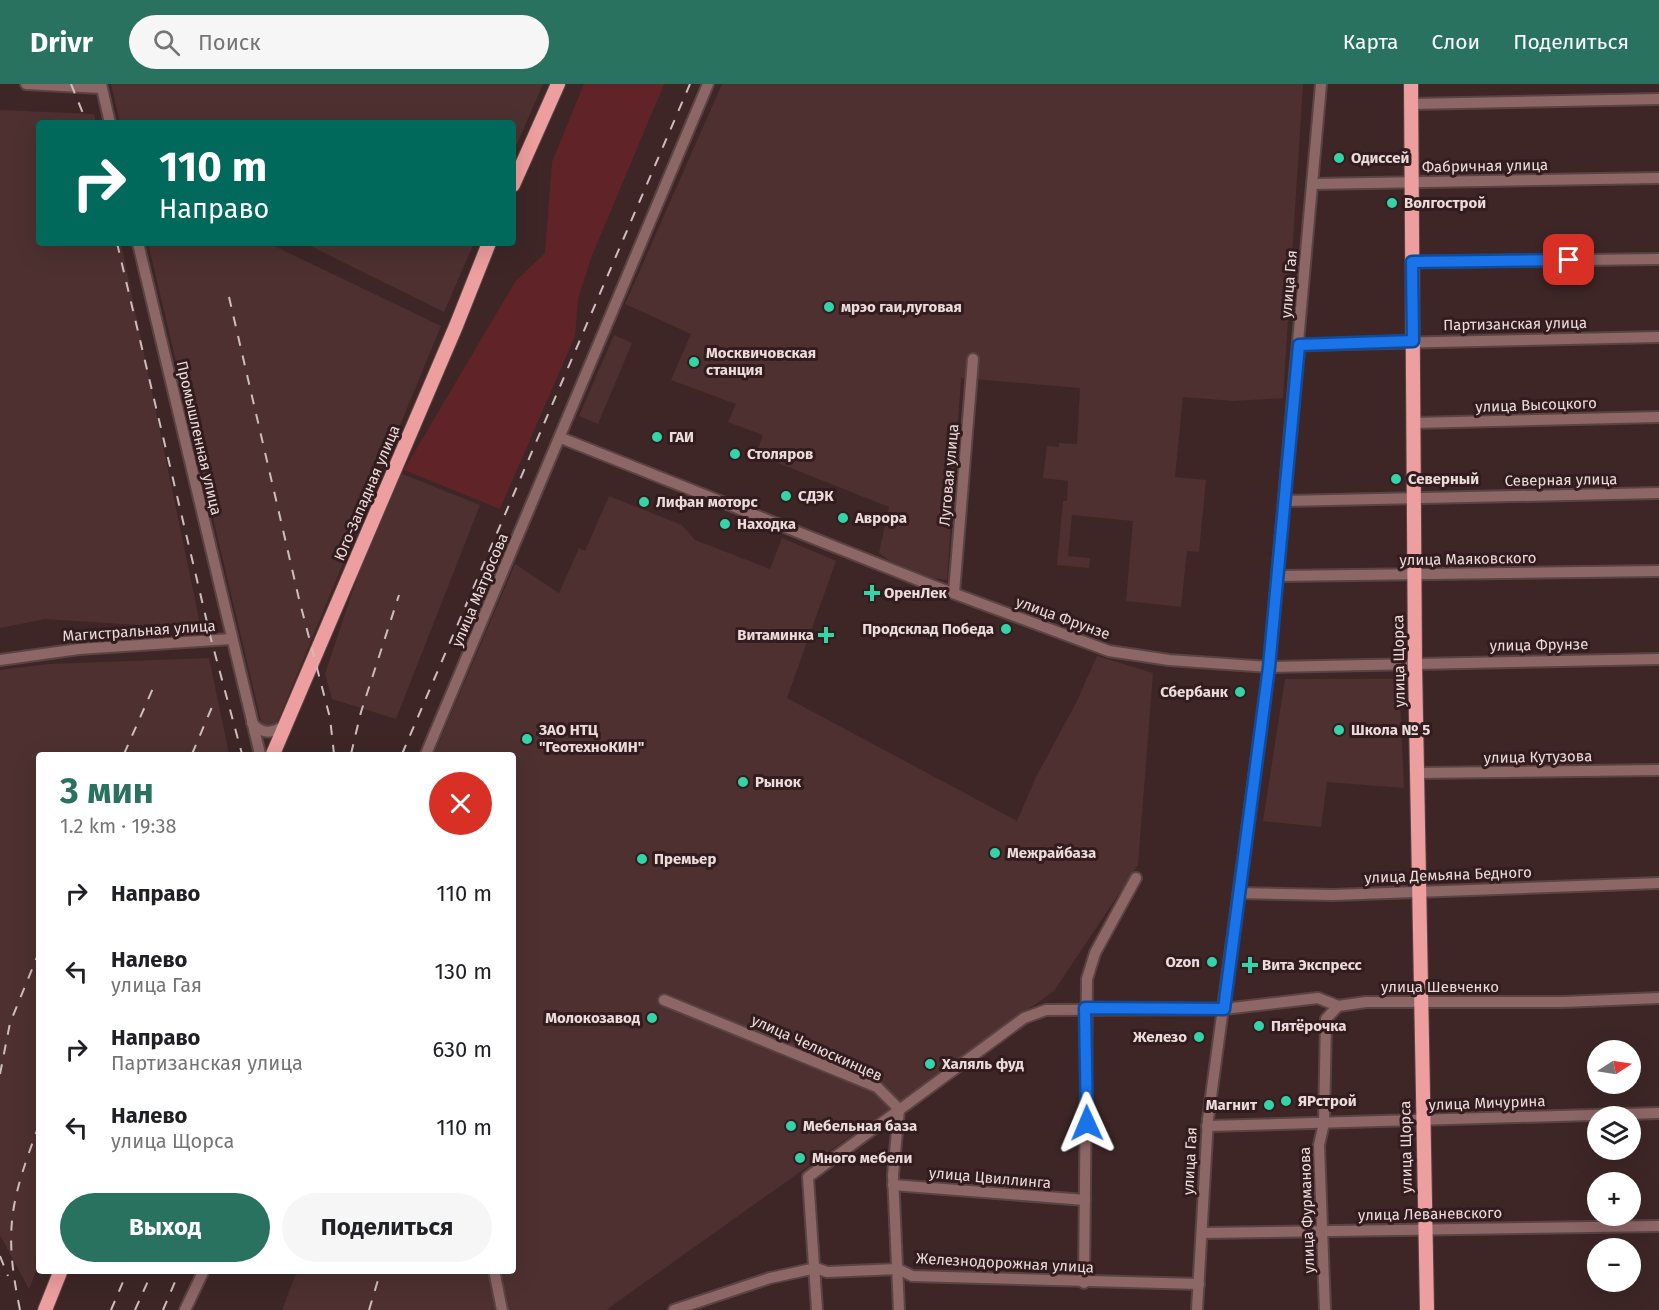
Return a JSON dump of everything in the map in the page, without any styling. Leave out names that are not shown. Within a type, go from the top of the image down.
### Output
[{"type":"main road","points":[[516,178],[558,84]]},
{"type":"main road","name":"улица Щорса","points":[[1411,84],[1415,664],[1427,1310]]},
{"type":"main road","name":"Юго-Западная улица","points":[[274,752],[456,326],[488,246]]},
{"type":"main road","points":[[45,1310],[59,1274]]},
{"type":"street","points":[[26,84],[101,86],[109,120]]},
{"type":"street","name":"улица Матросова","points":[[427,752],[561,438],[708,84]]},
{"type":"street","name":"улица Гая","points":[[1197,1310],[1207,1126],[1269,667],[1321,84]]},
{"type":"street","points":[[1411,104],[1659,99]]},
{"type":"street","name":"Фабричная улица","points":[[1312,184],[1659,178]]},
{"type":"street","name":"Промышленная улица","points":[[139,246],[231,639]]},
{"type":"street","points":[[1412,262],[1659,258]]},
{"type":"street","name":"Партизанская улица","points":[[1299,345],[1659,337]]},
{"type":"street","name":"Луговая улица","points":[[954,593],[973,359]]},
{"type":"street","name":"улица Высоцкого","points":[[1414,423],[1659,417]]},
{"type":"street","name":"улица Фрунзе","points":[[561,438],[954,593],[1109,651],[1168,660],[1269,667],[1659,659]]},
{"type":"street","name":"Северная улица","points":[[1284,501],[1659,493]]},
{"type":"street","name":"улица Маяковского","points":[[1277,576],[1659,571]]},
{"type":"street","name":"Магистральная улица","points":[[0,660],[79,649],[231,639],[259,752]]},
{"type":"street","points":[[252,723],[263,732],[270,733],[284,726]]},
{"type":"street","name":"улица Кутузова","points":[[1417,773],[1659,770]]},
{"type":"street","points":[[1084,1283],[1087,979],[1095,952],[1136,878]]},
{"type":"street","name":"улица Демьяна Бедного","points":[[1239,893],[1333,895],[1659,883]]},
{"type":"street","name":"улица Шевченко","points":[[816,1268],[808,1177],[1024,1018],[1046,1010],[1224,1009],[1318,999],[1338,1006],[1366,1002],[1563,1002],[1659,998]]},
{"type":"street","name":"улица Челюскинцев","points":[[664,1000],[876,1087],[899,1109]]},
{"type":"street","name":"улица Фурманова","points":[[1325,1310],[1319,1145],[1324,1122],[1326,1019],[1338,1006]]},
{"type":"street","points":[[899,1109],[893,1185],[899,1310]]},
{"type":"street","name":"улица Мичурина","points":[[1207,1126],[1659,1113]]},
{"type":"street","name":"улица Цвиллинга","points":[[893,1185],[1085,1200]]},
{"type":"street","name":"улица Леваневского","points":[[1202,1233],[1659,1226]]},
{"type":"street","points":[[816,1268],[817,1310]]},
{"type":"street","name":"Железнодорожная улица","points":[[674,1310],[770,1278],[816,1268],[827,1272],[898,1269],[912,1276],[1084,1283],[1199,1284]]},
{"type":"street","points":[[185,1310],[202,1274]]},
{"type":"street","points":[[495,1274],[502,1310]]},
{"type":"shaded area","points":[[111,84],[543,84],[516,146],[516,120],[119,120]]},
{"type":"shaded area","points":[[584,84],[664,84],[591,258],[578,299],[575,336],[500,509],[404,470],[515,282],[545,253],[552,162]]},
{"type":"shaded area","points":[[722,84],[1303,84],[1283,398],[1233,401],[1183,397],[1175,477],[1206,480],[1199,552],[1187,551],[1181,607],[1126,601],[1133,521],[1072,515],[1068,556],[1090,558],[1089,568],[1057,565],[1063,501],[1067,501],[1068,481],[1043,478],[1047,446],[1059,447],[1059,443],[1077,444],[1080,388],[961,378],[947,580],[932,578],[890,561],[879,553],[889,507],[756,454],[763,435],[728,422],[736,404],[671,380],[691,334],[625,304]]},
{"type":"shaded area","points":[[0,110],[94,114],[95,120],[36,120],[36,246],[122,246],[201,629],[45,619],[0,628]]},
{"type":"shaded area","points":[[149,246],[274,246],[441,326],[277,723],[269,728],[261,721]]},
{"type":"shaded area","points":[[310,246],[473,246],[444,312]]},
{"type":"shaded area","points":[[614,335],[632,343],[598,424],[579,416]]},
{"type":"shaded area","points":[[400,473],[480,505],[396,719],[332,699],[325,674],[359,572]]},
{"type":"shaded area","points":[[609,496],[682,525],[695,540],[770,569],[782,538],[836,561],[787,698],[1017,821],[1036,777],[1076,703],[1097,656],[1153,673],[1138,865],[1054,991],[606,1310],[282,1310],[296,1274],[516,1274],[516,752],[435,752],[515,564],[559,593],[579,548],[585,551]]},
{"type":"shaded area","points":[[209,658],[229,752],[36,752],[36,1272],[29,1289],[0,1235],[0,670],[49,664]]},
{"type":"shaded area","name":"Школа № 5","points":[[1285,679],[1399,679],[1404,788],[1327,782],[1321,827],[1263,821]]},
{"type":"railway","points":[[71,84],[86,120]]},
{"type":"railway","points":[[403,752],[690,84]]},
{"type":"railway","points":[[118,246],[211,639],[241,752]]},
{"type":"railway","points":[[229,297],[299,599],[330,718],[334,752]]},
{"type":"railway","points":[[351,752],[361,712],[399,595]]},
{"type":"railway","points":[[125,752],[154,686]]},
{"type":"railway","points":[[193,752],[212,707]]},
{"type":"railway","points":[[0,1074],[10,1023],[36,959]]},
{"type":"railway","points":[[20,1310],[11,1235],[16,1195],[36,1134]]},
{"type":"railway","points":[[0,1256],[8,1276]]},
{"type":"railway","points":[[111,1310],[126,1274]]},
{"type":"railway","points":[[135,1310],[151,1274]]},
{"type":"railway","points":[[163,1310],[178,1274]]},
{"type":"railway","points":[[369,1310],[380,1274]]},
{"type":"place","name":"Одиссей","points":[[1339,158]]},
{"type":"place","name":"Волгострой","points":[[1392,203]]},
{"type":"place","name":"мрэо гаи,луговая","points":[[829,307]]},
{"type":"place","name":"Москвичовская станция","points":[[694,362]]},
{"type":"place","name":"ГАИ","points":[[657,437]]},
{"type":"place","name":"Столяров","points":[[735,454]]},
{"type":"place","name":"Северный","points":[[1396,479]]},
{"type":"place","name":"СДЭК","points":[[786,496]]},
{"type":"place","name":"Лифан моторс","points":[[644,502]]},
{"type":"place","name":"Аврора","points":[[843,518]]},
{"type":"place","name":"Находка","points":[[725,524]]},
{"type":"place","name":"ОренЛек","points":[[872,593]]},
{"type":"place","name":"Продсклад Победа","points":[[1006,629]]},
{"type":"place","name":"Витаминка","points":[[826,635]]},
{"type":"place","name":"Сбербанк","points":[[1240,692]]},
{"type":"place","name":"Школа № 5","points":[[1339,730]]},
{"type":"place","name":"ЗАО НТЦ \"ГеотехноКИН\"","points":[[527,739]]},
{"type":"place","name":"Рынок","points":[[743,782]]},
{"type":"place","name":"Межрайбаза","points":[[995,853]]},
{"type":"place","name":"Премьер","points":[[642,859]]},
{"type":"place","name":"Ozon","points":[[1212,962]]},
{"type":"place","name":"Вита Экспресс","points":[[1250,965]]},
{"type":"place","name":"Молокозавод","points":[[652,1018]]},
{"type":"place","name":"Пятёрочка","points":[[1259,1026]]},
{"type":"place","name":"Железо","points":[[1199,1037]]},
{"type":"place","name":"Халяль фуд","points":[[930,1064]]},
{"type":"place","name":"ЯРстрой","points":[[1286,1101]]},
{"type":"place","name":"Магнит","points":[[1269,1105]]},
{"type":"place","name":"Мебельная база","points":[[791,1126]]},
{"type":"place","name":"Много мебели","points":[[800,1158]]},
{"type":"route","points":[[1087,1123],[1085,1008],[1224,1009],[1269,667],[1299,345],[1413,341],[1412,262],[1569,260]]}]
